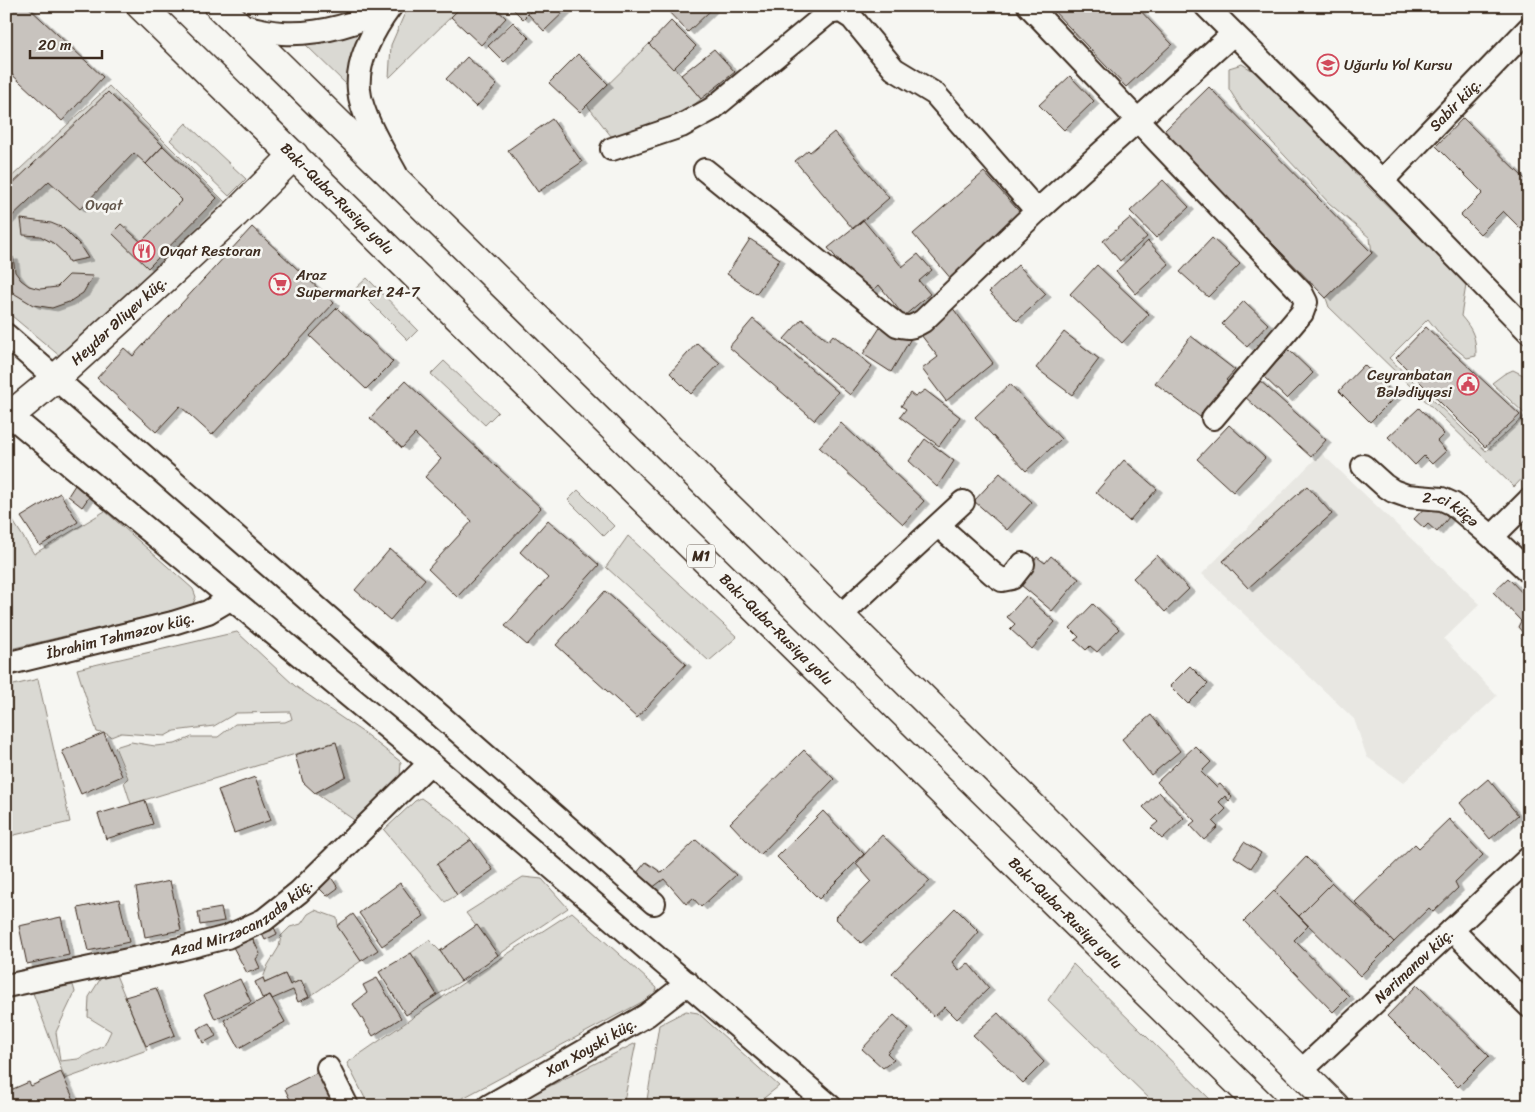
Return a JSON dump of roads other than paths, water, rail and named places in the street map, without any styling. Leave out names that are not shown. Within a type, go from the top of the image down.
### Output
[{"type":"main road","name":"Bakı-Quba-Rusiya yolu","points":[[141,6],[1262,1106]]},
{"type":"main road","points":[[227,15],[840,616],[1335,1106]]},
{"type":"main road","name":"Heydər Əliyev küç.","points":[[8,416],[56,378],[235,214],[294,155]]},
{"type":"street","points":[[1029,6],[1301,292],[1306,302],[1302,313],[1213,418]]},
{"type":"street","points":[[1206,6],[1382,181],[1529,332]]},
{"type":"street","points":[[227,15],[263,31],[282,33],[315,32],[367,19],[391,7]]},
{"type":"street","points":[[391,7],[368,46],[361,66],[359,91],[367,117],[402,186]]},
{"type":"street","points":[[612,149],[681,126],[712,109],[828,13],[841,11],[852,18],[894,69],[935,94],[1037,211]]},
{"type":"street","name":"Sabir küç.","points":[[1382,181],[1529,28]]},
{"type":"street","points":[[705,170],[898,325],[906,328],[915,326],[923,321],[1037,211],[1233,34]]},
{"type":"street","points":[[6,335],[654,903]]},
{"type":"street","points":[[8,416],[430,763],[830,1106]]},
{"type":"street","name":"2-ci küçə","points":[[1364,466],[1393,491],[1407,496],[1442,499],[1453,504],[1529,572]]},
{"type":"street","points":[[1492,537],[1529,500]]},
{"type":"street","points":[[840,616],[963,502]]},
{"type":"street","points":[[939,526],[1002,580],[1012,578],[1022,564]]},
{"type":"street","name":"İbrahim Təhməzov küç.","points":[[6,664],[173,623],[208,612],[230,599]]},
{"type":"street","name":"Azad Mirzəcanzadə küç.","points":[[6,986],[180,949],[227,937],[264,920],[299,892],[430,763]]},
{"type":"street","name":"Nərimanov küç.","points":[[1300,1072],[1529,858]]},
{"type":"street","points":[[1452,930],[1529,1006]]},
{"type":"street","name":"Xan Xoyski küç.","points":[[489,1106],[646,1015],[688,983]]},
{"type":"street","points":[[328,1068],[347,1106]]},
{"type":"place","name":"Uğurlu Yol Kursu","points":[[1328,65]]},
{"type":"place","name":"Ovqat Restoran","points":[[144,251]]},
{"type":"place","name":"Araz Supermarket 24-7","points":[[280,284]]},
{"type":"place","name":"Ceyranbatan Bələdiyyəsi","points":[[1468,384]]},
{"type":"park label","name":"Ovqat","points":[[104,205]]}]
